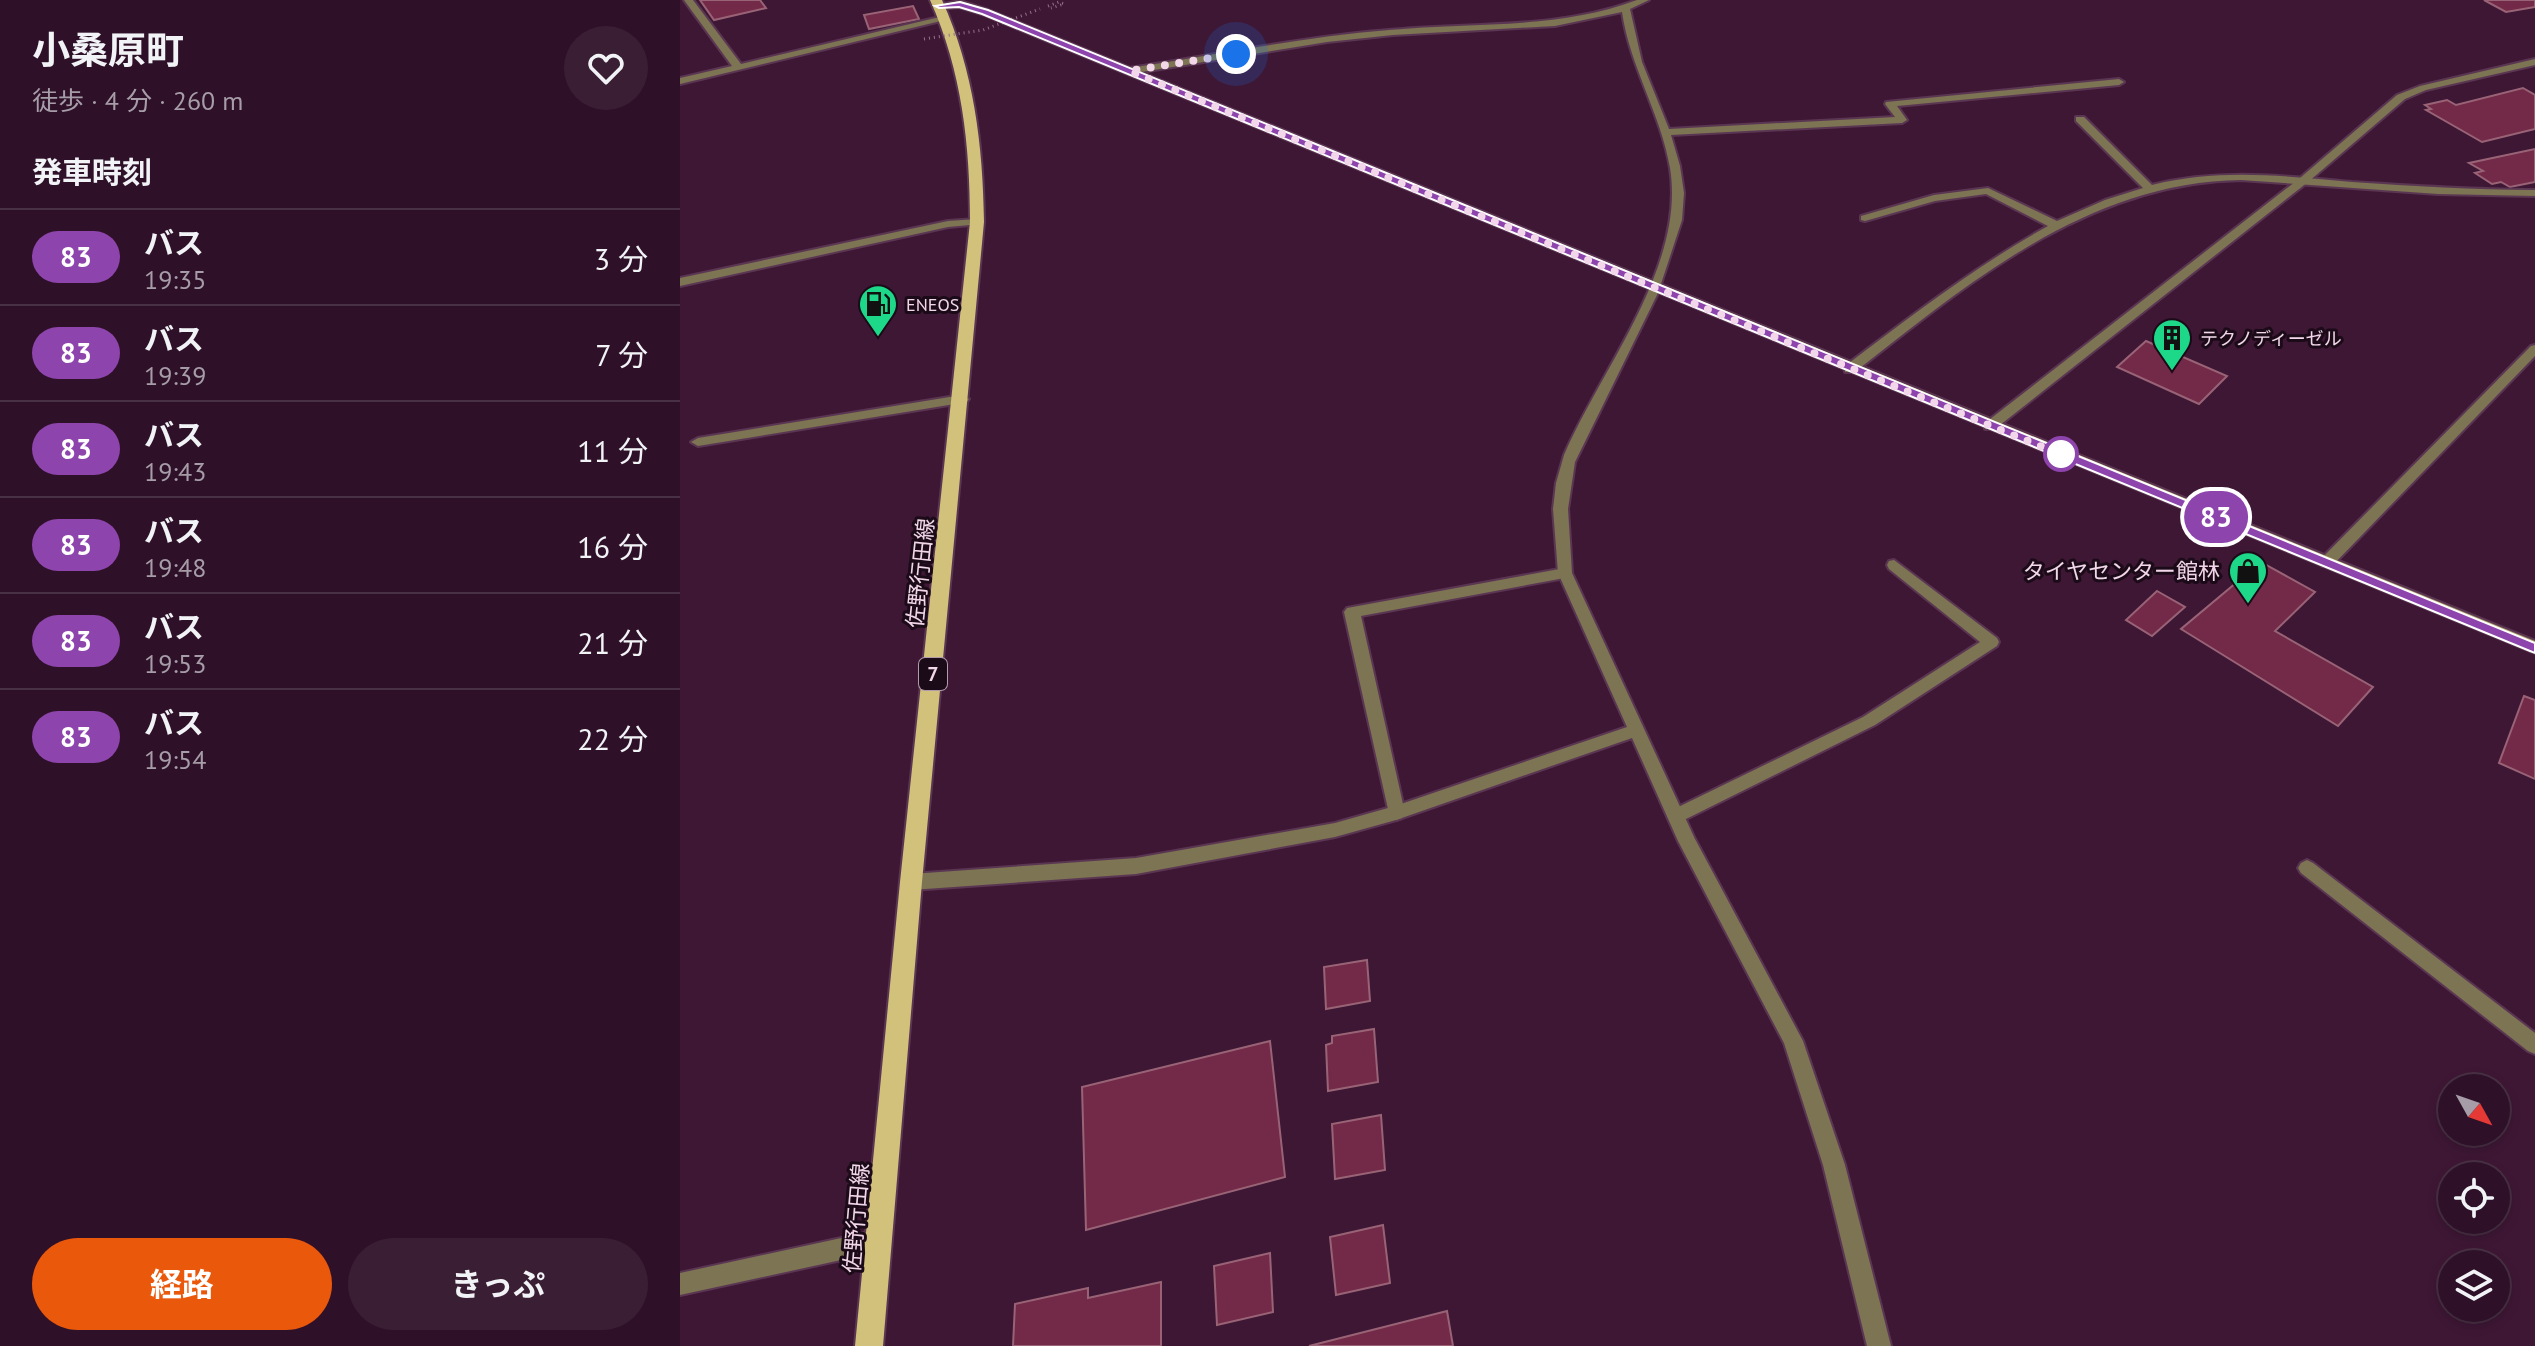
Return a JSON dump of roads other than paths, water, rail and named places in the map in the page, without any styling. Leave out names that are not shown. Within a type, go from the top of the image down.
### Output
[{"type":"main road","name":"佐野行田線","points":[[869,1346],[911,882],[962,399],[977,222],[978,163],[967,96],[940,8]]},
{"type":"street","points":[[688,0],[738,67]]},
{"type":"street","points":[[1129,71],[1312,41],[1394,32],[1494,29],[1626,9],[1645,0]]},
{"type":"street","points":[[680,81],[940,8],[971,6],[1850,369],[2535,647]]},
{"type":"street","points":[[1626,9],[1627,28],[1665,132],[1679,187],[1675,221],[1654,287],[1566,470],[1559,530],[1565,573],[1676,816],[1793,1041],[1834,1165],[1879,1346]]},
{"type":"street","points":[[1990,426],[2304,180],[2401,97],[2423,88],[2535,62]]},
{"type":"street","points":[[1665,132],[1902,120],[1890,104],[2119,82]]},
{"type":"street","points":[[2080,119],[2149,188]]},
{"type":"street","points":[[1850,369],[1973,275],[2057,226],[2113,200],[2149,188],[2211,178],[2304,180],[2464,194],[2535,193]]},
{"type":"street","points":[[1865,218],[1934,198],[1988,191],[2057,226]]},
{"type":"street","points":[[680,282],[948,224],[977,222]]},
{"type":"street","points":[[2327,562],[2535,349]]},
{"type":"street","points":[[698,442],[962,399]]},
{"type":"street","points":[[1676,816],[1869,721],[1991,642],[1894,565]]},
{"type":"street","points":[[1396,813],[1352,612],[1565,573]]},
{"type":"street","points":[[911,882],[1136,866],[1335,830],[1396,813],[1637,730]]},
{"type":"street","points":[[2307,868],[2535,1045]]},
{"type":"street","points":[[680,1284],[878,1241]]},
{"type":"place","name":"ENEOS","points":[[878,338]]},
{"type":"place","name":"テクノディーゼル","points":[[2172,372]]},
{"type":"place","name":"タイヤセンター館林","points":[[2248,605]]}]
